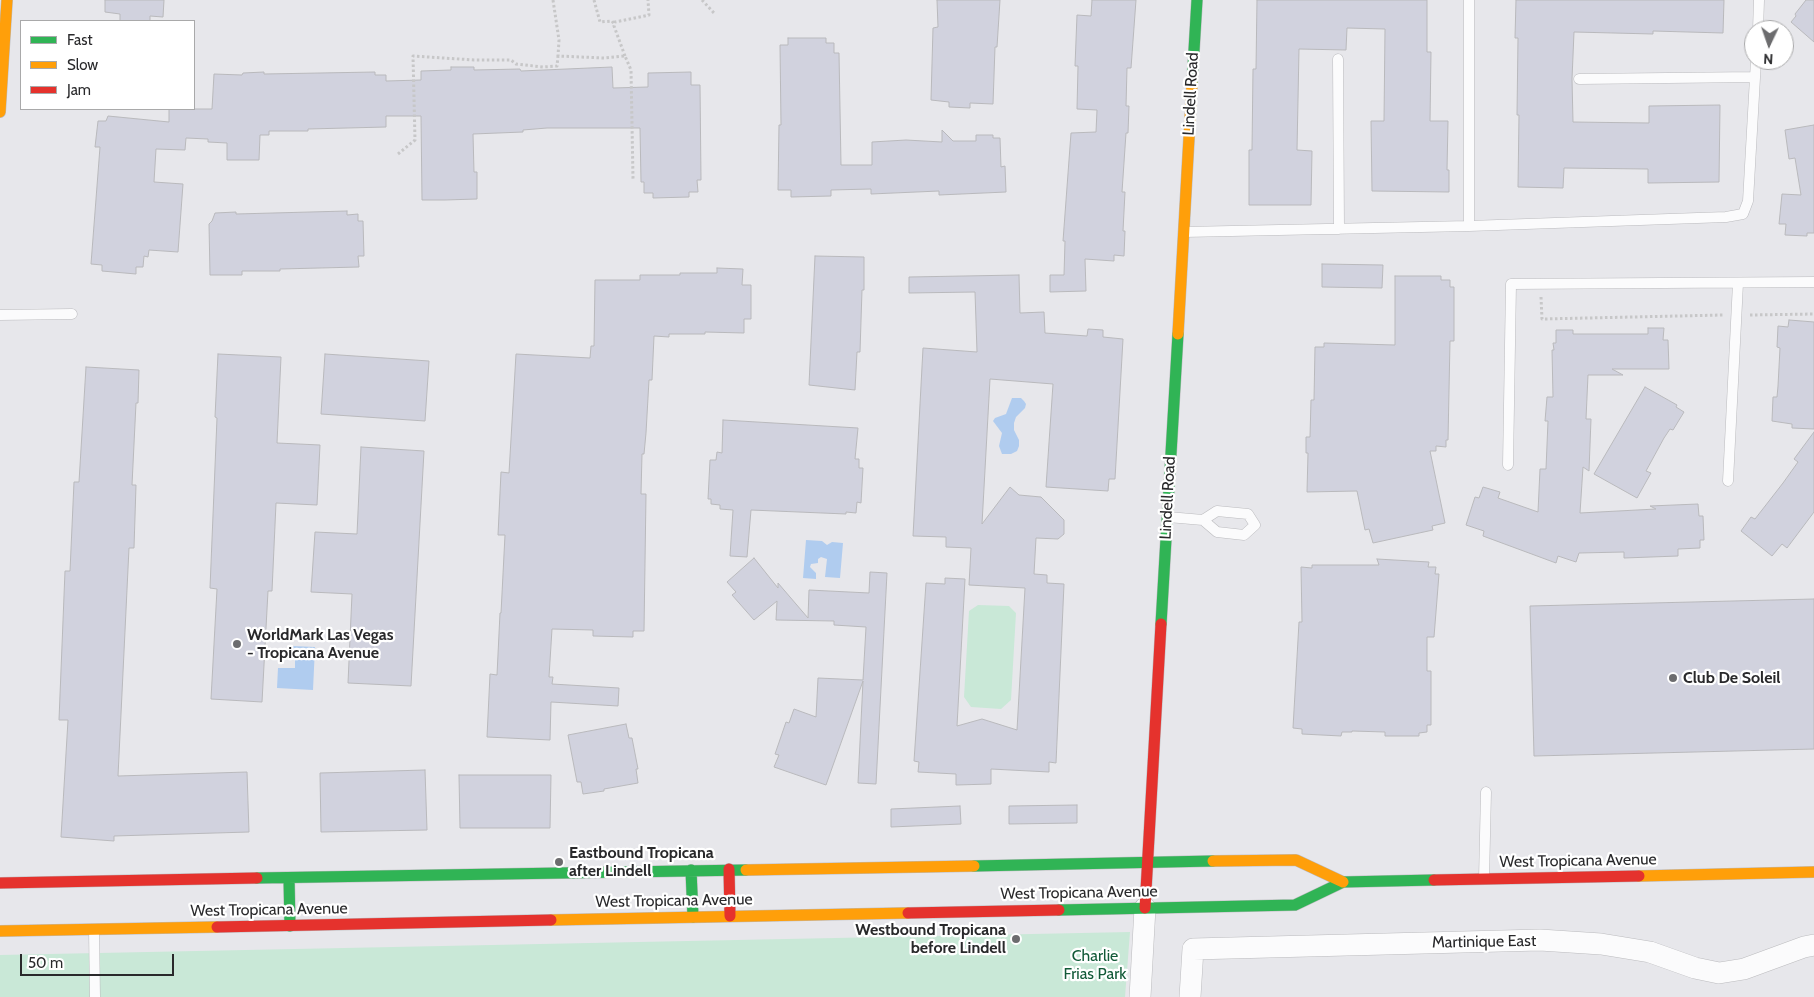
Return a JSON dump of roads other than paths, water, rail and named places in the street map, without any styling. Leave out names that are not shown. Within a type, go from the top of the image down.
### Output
[{"type":"main road","points":[[0,112],[7,0]]},
{"type":"main road","name":"Lindell Road","points":[[1145,908],[1197,0]]},
{"type":"main road","name":"West Tropicana Avenue","points":[[0,883],[1296,860],[1343,882]]},
{"type":"main road","points":[[691,870],[693,917]]},
{"type":"main road","points":[[729,870],[730,916]]},
{"type":"main road","name":"West Tropicana Avenue","points":[[0,931],[1295,905],[1343,882],[1814,872]]},
{"type":"main road","points":[[289,878],[290,926]]},
{"type":"street","name":"Lindell Road","points":[[1140,997],[1145,908]]},
{"type":"street","name":"Martinique East","points":[[1190,997],[1193,949],[1549,941],[1601,944],[1650,952],[1695,968],[1719,974],[1744,969],[1814,945]]},
{"type":"lane","points":[[1469,0],[1469,226]]},
{"type":"lane","points":[[1758,20],[1759,0]]},
{"type":"lane","points":[[1338,59],[1339,230]]},
{"type":"lane","points":[[1184,232],[1469,226],[1726,217],[1743,214],[1748,201],[1755,70]]},
{"type":"lane","points":[[1580,79],[1755,77]]},
{"type":"lane","points":[[1508,465],[1511,284],[1814,282]]},
{"type":"lane","points":[[1728,481],[1738,283]]},
{"type":"lane","points":[[0,315],[72,314]]},
{"type":"lane","points":[[1167,517],[1203,520]]},
{"type":"lane","points":[[1484,879],[1486,792]]},
{"type":"lane","points":[[94,930],[95,997]]},
{"type":"water","points":[[1012,398],[1021,398],[1026,404],[1025,408],[1016,417],[1014,423],[1019,446],[1017,451],[1011,454],[1002,454],[999,446],[1002,433],[993,421],[995,418],[1006,414]]},
{"type":"water","points":[[806,540],[822,541],[827,545],[832,542],[843,543],[840,578],[825,577],[827,559],[821,557],[818,559],[818,563],[811,564],[810,567],[816,573],[816,579],[803,578]]},
{"type":"water","points":[[292,646],[315,647],[313,690],[277,688],[278,668],[295,668],[295,655],[292,655]]},
{"type":"place","name":"WorldMark Las Vegas - Tropicana Avenue","points":[[237,644]]},
{"type":"place","name":"Club De Soleil","points":[[1673,678]]},
{"type":"place","name":"Eastbound Tropicana after Lindell","points":[[559,862]]},
{"type":"place","name":"Westbound Tropicana before Lindell","points":[[1016,939]]},
{"type":"park label","name":"Charlie Frias Park","points":[[1095,965]]}]
